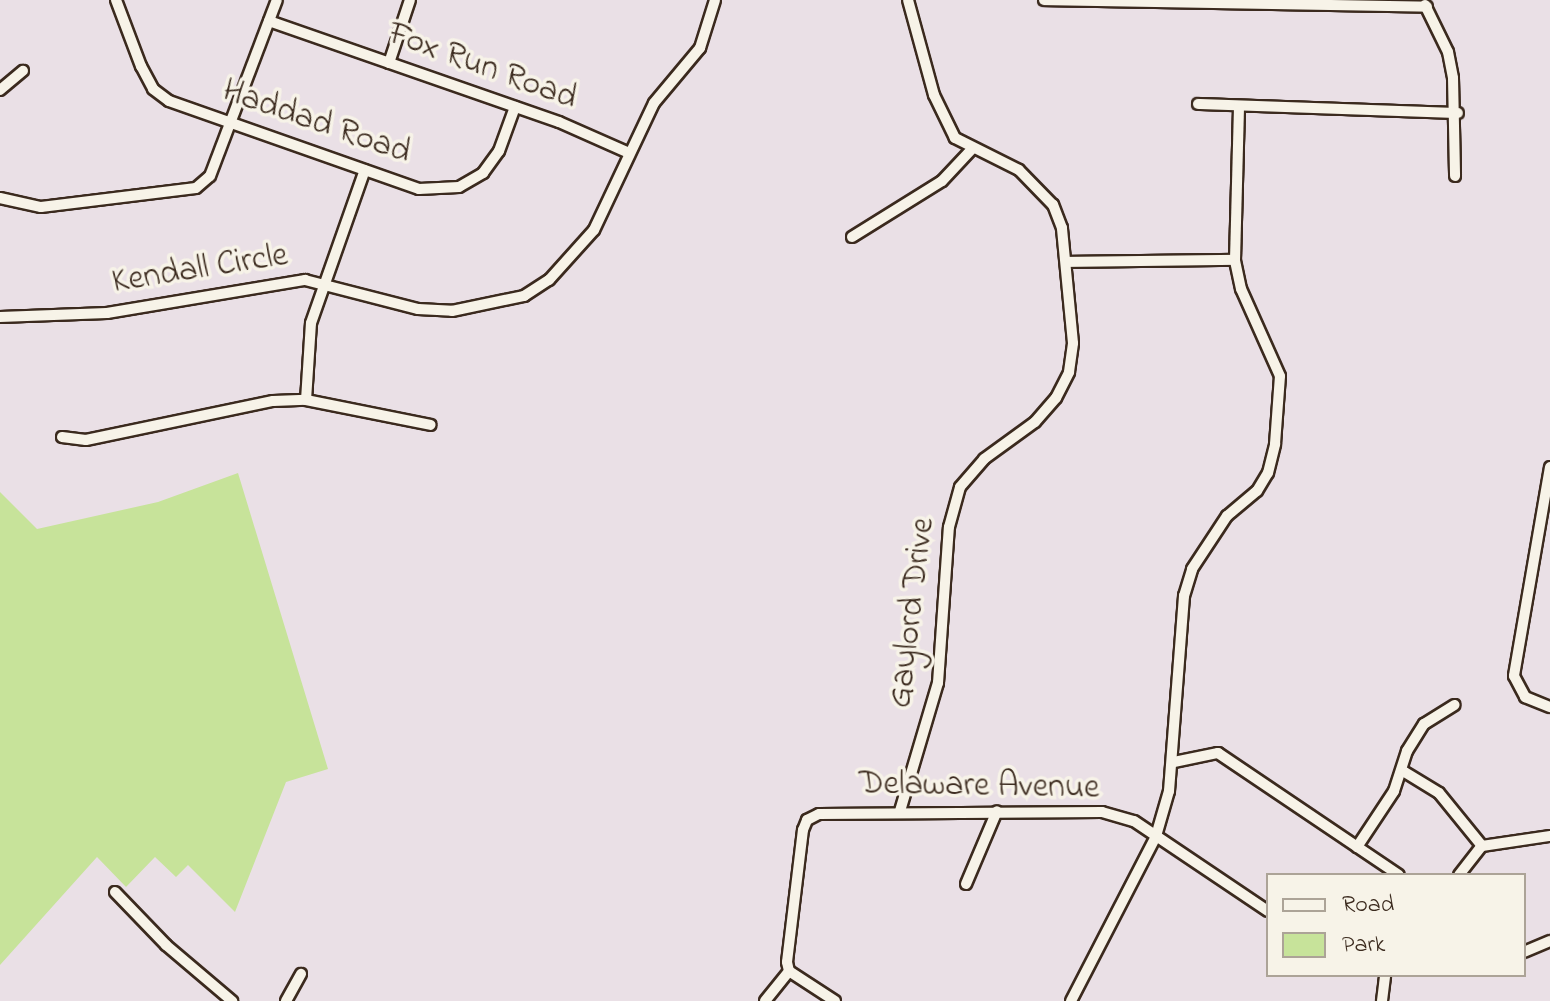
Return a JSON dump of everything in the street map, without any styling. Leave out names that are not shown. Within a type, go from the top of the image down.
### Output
[{"type":"street","name":"Haddad Road","points":[[116,0],[153,89],[169,101],[419,189],[459,187],[483,173],[499,151],[515,107]]},
{"type":"street","points":[[0,198],[41,207],[196,188],[210,176],[277,0]]},
{"type":"street","points":[[389,63],[410,0]]},
{"type":"street","name":"Kendall Circle","points":[[0,317],[107,313],[305,280],[389,305],[440,311],[524,296],[549,280],[594,230],[654,103],[700,48],[715,0]]},
{"type":"street","name":"Gaylord Drive","points":[[900,811],[938,683],[949,527],[960,487],[984,459],[1035,422],[1069,372],[1073,317],[1062,228],[1037,184],[955,138],[945,122],[908,0]]},
{"type":"street","points":[[1044,0],[1424,4],[1448,52],[1458,113],[1455,176]]},
{"type":"street","name":"Fox Run Road","points":[[269,21],[515,107],[629,153]]},
{"type":"street","points":[[0,90],[23,71]]},
{"type":"street","points":[[1198,104],[1458,113]]},
{"type":"street","points":[[1071,1001],[1156,836],[1174,762],[1175,691],[1192,569],[1227,516],[1268,473],[1279,409],[1280,376],[1241,289],[1235,260],[1239,106]]},
{"type":"street","points":[[852,237],[942,181],[972,149]]},
{"type":"street","points":[[306,400],[311,323],[322,284],[365,170]]},
{"type":"street","points":[[1066,262],[1235,260]]},
{"type":"street","points":[[62,437],[86,440],[259,403],[306,400],[431,425]]},
{"type":"street","points":[[1550,467],[1514,676],[1516,689],[1525,697],[1550,707]]},
{"type":"street","points":[[1357,847],[1403,771],[1407,751],[1424,724],[1455,705]]},
{"type":"street","points":[[1174,762],[1218,753],[1396,873]]},
{"type":"street","points":[[1403,771],[1439,793],[1482,846]]},
{"type":"street","name":"Delaware Avenue","points":[[789,971],[807,820],[819,814],[900,811],[1102,812],[1134,821],[1266,910]]},
{"type":"street","points":[[966,884],[997,811]]},
{"type":"street","points":[[1461,873],[1482,846],[1550,836]]},
{"type":"street","points":[[115,892],[176,955],[232,1001]]},
{"type":"street","points":[[1526,951],[1550,941]]},
{"type":"street","points":[[765,1001],[789,971],[835,1001]]},
{"type":"street","points":[[286,1001],[301,974]]},
{"type":"street","points":[[1382,1001],[1385,977]]},
{"type":"green space","points":[[238,473],[328,769],[286,782],[235,912],[188,865],[176,877],[155,857],[126,887],[97,857],[0,965],[0,492],[37,529],[158,502]]}]
